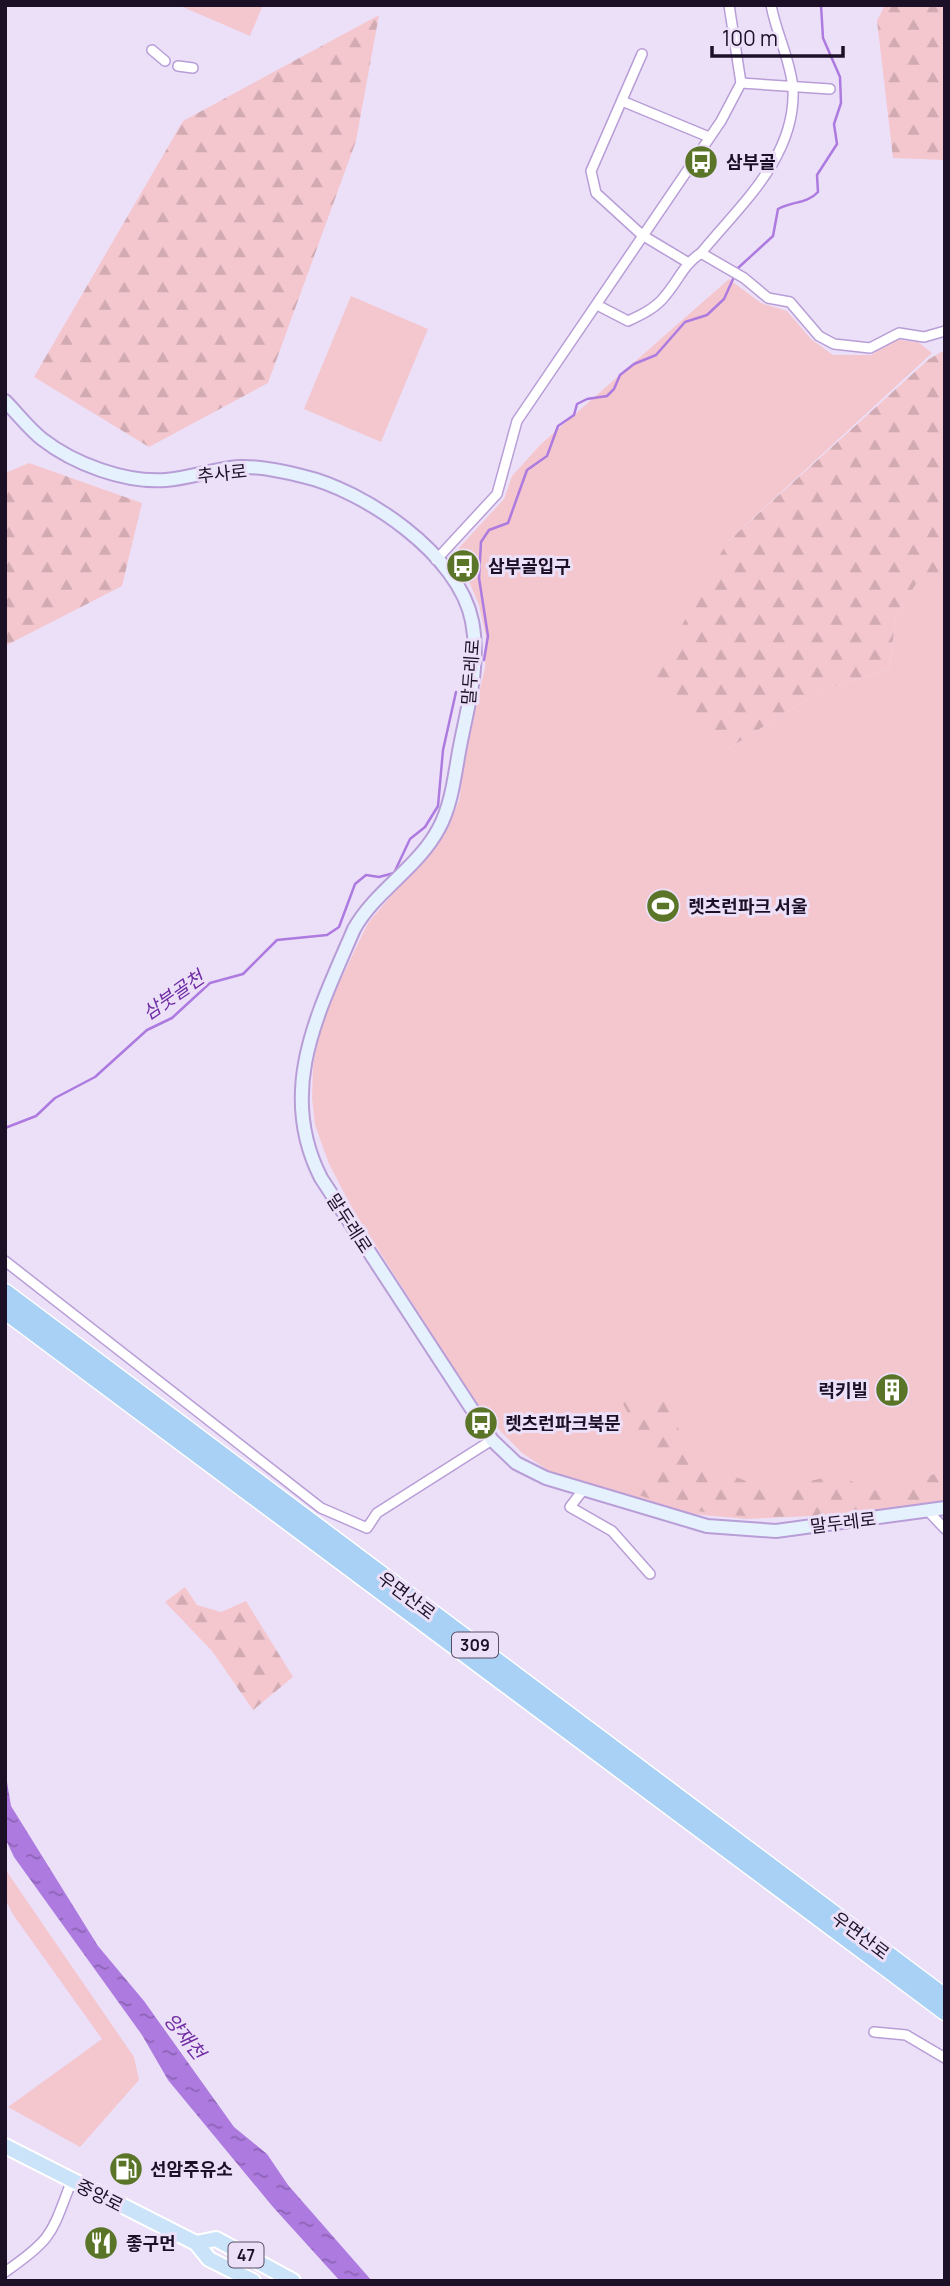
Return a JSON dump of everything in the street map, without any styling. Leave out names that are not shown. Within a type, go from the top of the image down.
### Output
[{"type":"highway","name":"우면산로","points":[[5,1292],[945,1997]]},
{"type":"highway","name":"우면산로","points":[[5,1311],[945,2012]]},
{"type":"main road","name":"중앙로","points":[[5,2146],[195,2243],[209,2259],[233,2276],[253,2281]]},
{"type":"main road","name":"중앙로","points":[[195,2243],[216,2239],[292,2281]]},
{"type":"street","points":[[436,560],[491,504],[503,476],[517,421],[721,121],[741,83],[729,5]]},
{"type":"street","points":[[597,305],[628,321],[665,298],[687,262],[701,253],[777,159],[790,130],[793,87],[771,5]]},
{"type":"street","points":[[152,50],[165,61]]},
{"type":"street","points":[[642,54],[592,171],[593,183],[596,193],[642,235],[687,262]]},
{"type":"street","points":[[178,66],[193,68]]},
{"type":"street","points":[[741,83],[830,89]]},
{"type":"street","points":[[622,101],[709,137]]},
{"type":"street","points":[[701,253],[744,278],[768,298],[790,302],[819,336],[834,344],[870,348],[899,333],[925,337],[945,331]]},
{"type":"street","name":"추사로","points":[[5,401],[41,439],[81,463],[145,480],[173,479],[240,467],[306,477],[366,501],[407,529],[436,560]]},
{"type":"street","name":"말두레로","points":[[436,560],[461,589],[475,637],[474,672],[451,797],[440,828],[421,856],[367,909],[354,929],[307,1042],[301,1080],[309,1154],[321,1178],[492,1440],[516,1463],[546,1478],[707,1526],[776,1531],[945,1508]]},
{"type":"street","points":[[5,1261],[321,1508],[367,1528],[377,1513],[492,1440]]},
{"type":"street","points":[[583,1490],[570,1507],[612,1531],[650,1574]]},
{"type":"street","points":[[929,1512],[945,1529]]},
{"type":"street","points":[[874,2032],[906,2035],[945,2058]]},
{"type":"street","points":[[5,2272],[23,2262],[49,2237],[72,2180]]},
{"type":"green space","points":[[178,5],[263,5],[250,36]]},
{"type":"green space","points":[[885,5],[945,5],[945,160],[893,158],[877,21]]},
{"type":"green space","points":[[379,15],[356,141],[268,383],[149,447],[34,377],[183,121]]},
{"type":"green space","name":"렛츠런파크 서울","points":[[729,279],[761,303],[787,311],[811,339],[833,355],[871,355],[893,339],[918,342],[932,353],[727,542],[726,750],[822,690],[889,669],[896,617],[923,571],[945,582],[945,1505],[890,1512],[747,1519],[692,1514],[561,1479],[522,1453],[481,1411],[353,1210],[329,1164],[315,1125],[313,1066],[322,1018],[368,923],[444,833],[459,801],[468,737],[485,668],[486,636],[479,605],[456,551],[504,499],[512,476],[541,444]]},
{"type":"green space","points":[[351,296],[428,329],[381,442],[304,409]]},
{"type":"green space","points":[[945,350],[945,582],[923,572],[896,617],[889,669],[822,690],[726,750],[648,688],[727,542],[929,359]]},
{"type":"green space","points":[[29,463],[142,503],[122,586],[5,646],[5,473]]},
{"type":"green space","points":[[619,1397],[665,1399],[692,1459],[770,1491],[835,1475],[877,1491],[945,1471],[945,1501],[852,1513],[759,1517],[687,1509],[619,1489],[660,1470]]},
{"type":"green space","points":[[185,1587],[197,1605],[221,1612],[246,1601],[293,1677],[253,1710],[212,1651],[165,1602]]},
{"type":"green space","points":[[5,1869],[134,2057],[139,2080],[80,2147],[8,2107],[102,2039],[14,1916],[5,1899]]},
{"type":"water","points":[[5,1770],[11,1806],[98,1946],[144,2001],[234,2127],[267,2154],[288,2185],[372,2281],[340,2281],[273,2207],[168,2080],[142,2035],[14,1857],[5,1838]]},
{"type":"waterway","name":"삼붓골천","points":[[484,660],[488,636],[479,578],[481,542],[489,530],[508,523],[527,470],[547,456],[558,426],[574,415],[577,404],[587,399],[607,396],[614,389],[620,375],[634,364],[656,355],[685,322],[707,315],[724,299],[738,268],[773,236],[778,209],[809,199],[818,192],[817,175],[837,144],[834,124],[841,103],[840,77],[823,38],[821,5]]},
{"type":"waterway","name":"삼붓골천","points":[[5,1128],[36,1116],[55,1098],[95,1077],[147,1030],[172,1018],[210,983],[243,974],[277,940],[327,935],[339,927],[355,884],[366,875],[379,877],[394,873],[410,839],[425,827],[438,806],[443,750],[456,692]]},
{"type":"place","name":"삼부골","points":[[701,162]]},
{"type":"place","name":"삼부골입구","points":[[463,566]]},
{"type":"place","name":"렛츠런파크 서울","points":[[663,906]]},
{"type":"place","name":"럭키빌","points":[[892,1390]]},
{"type":"place","name":"렛츠런파크북문","points":[[481,1423]]},
{"type":"place","name":"선암주유소","points":[[126,2169]]},
{"type":"place","name":"좋구먼","points":[[101,2243]]},
{"type":"water label","name":"양재천","points":[[185,2036]]}]
